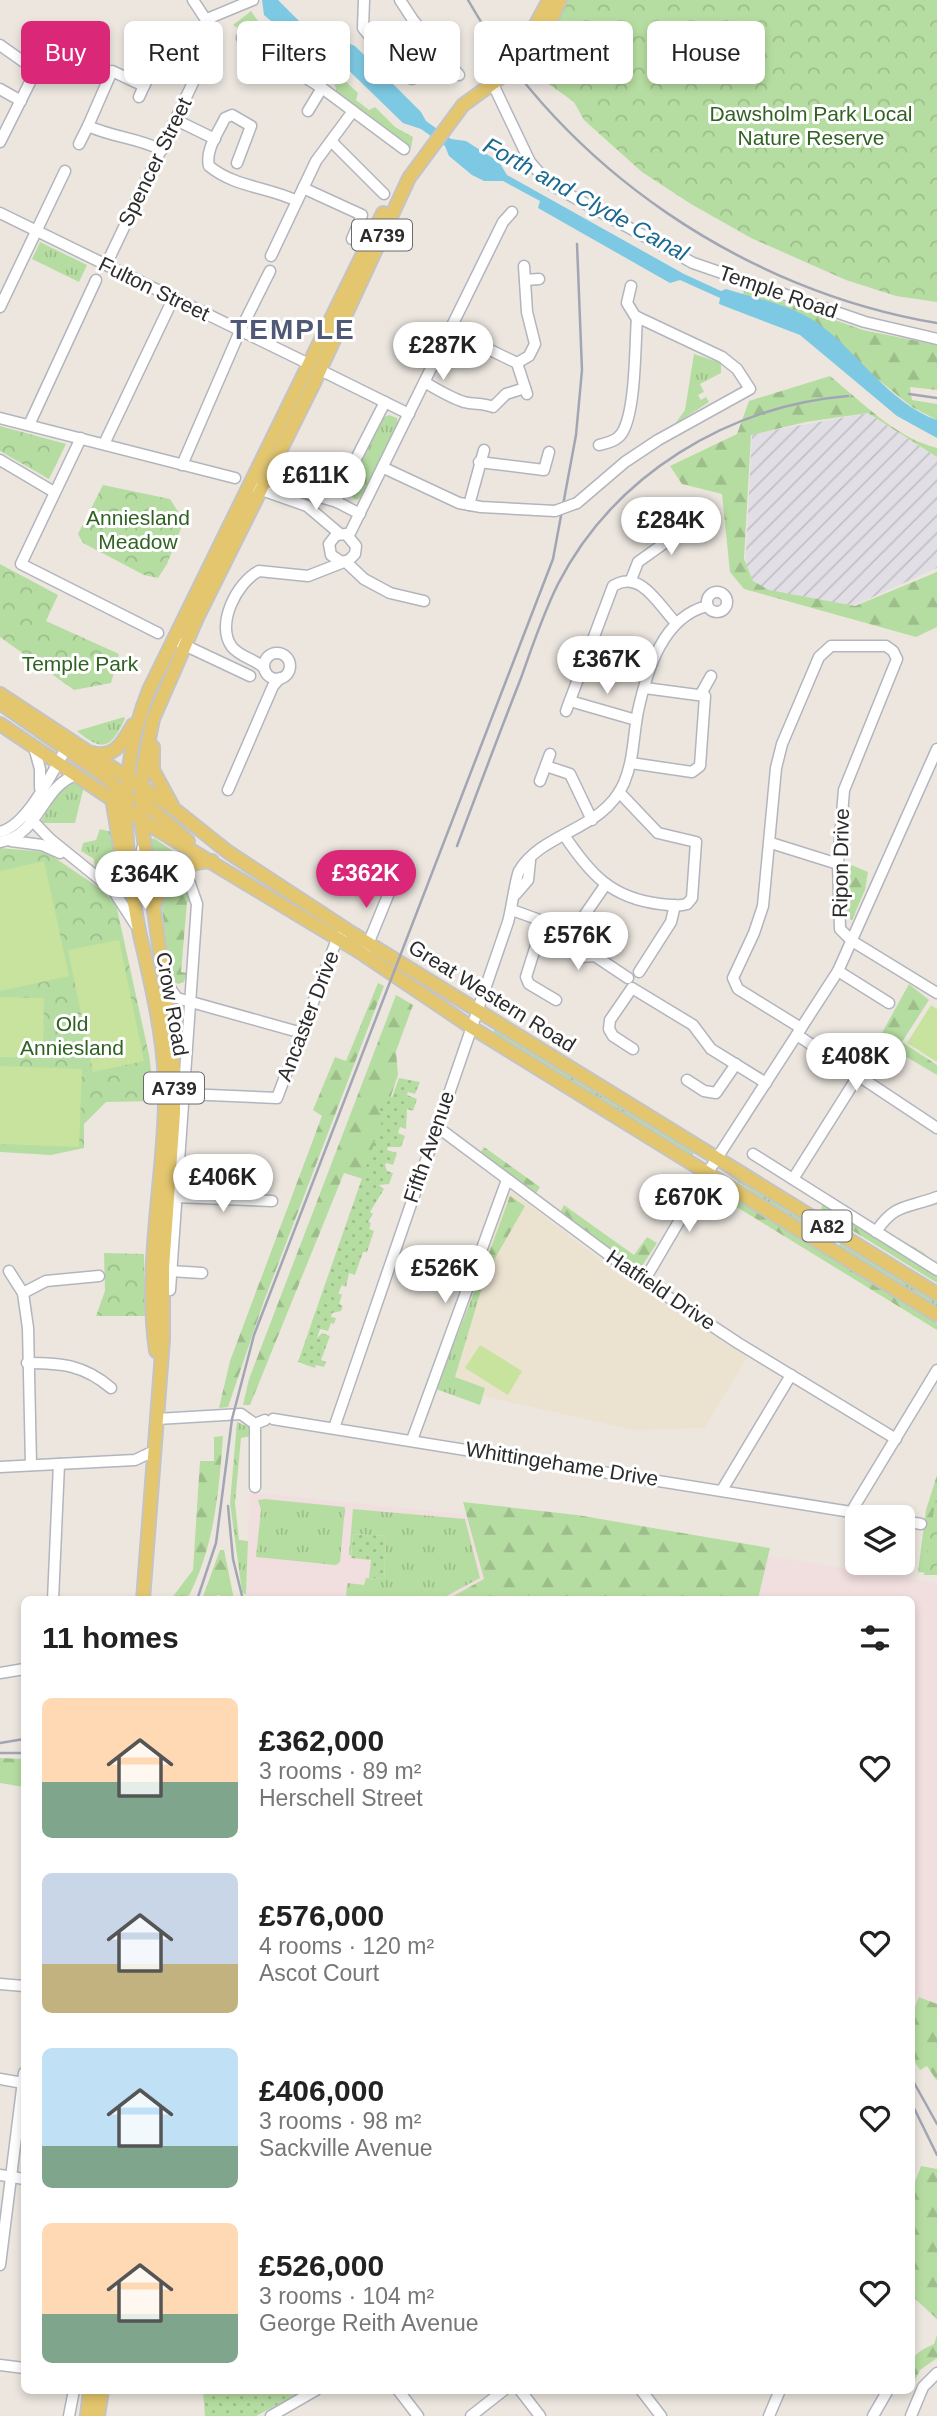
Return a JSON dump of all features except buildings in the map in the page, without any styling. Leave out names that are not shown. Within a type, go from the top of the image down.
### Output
[{"type":"main road","name":"A739","points":[[538,21],[549,0]]},
{"type":"main road","name":"A739","points":[[550,21],[560,0]]},
{"type":"main road","name":"A739","points":[[121,801],[139,716],[179,642],[397,201],[439,128],[487,84]]},
{"type":"main road","name":"A739","points":[[141,819],[146,747],[179,642]]},
{"type":"main road","points":[[0,694],[69,745],[105,776],[121,801]]},
{"type":"main road","points":[[0,704],[69,745],[100,755],[116,750],[139,716]]},
{"type":"main road","points":[[156,709],[152,765],[158,782],[178,812]]},
{"type":"main road","name":"Great Western Road","points":[[0,724],[76,775],[121,801],[141,819],[337,939],[366,948],[478,1010],[937,1294]]},
{"type":"main road","points":[[89,751],[127,779],[213,861]]},
{"type":"main road","name":"Great Western Road","points":[[141,794],[178,812],[228,852],[348,930],[366,948],[471,1027],[937,1315]]},
{"type":"main road","name":"Crow Road","points":[[121,801],[131,885],[160,1030],[165,1079],[152,1290],[159,1375]]},
{"type":"main road","name":"Crow Road","points":[[141,819],[174,1071],[157,1419],[143,1596]]},
{"type":"main road","points":[[154,911],[159,889],[169,875],[188,863],[213,861]]},
{"type":"main road","points":[[831,1250],[840,1235]]},
{"type":"main road","points":[[87,2416],[90,2394]]},
{"type":"main road","points":[[98,2416],[101,2394]]},
{"type":"street","points":[[193,0],[207,19],[249,2]]},
{"type":"street","points":[[364,0],[364,30]]},
{"type":"street","points":[[400,0],[416,21]]},
{"type":"street","name":"Spencer Street","points":[[106,265],[209,49],[207,19]]},
{"type":"street","points":[[0,45],[33,70],[0,142]]},
{"type":"street","points":[[79,144],[112,71],[144,86],[139,97]]},
{"type":"street","points":[[316,84],[404,149]]},
{"type":"street","name":"Temple Road","points":[[494,84],[530,162],[548,183],[702,266],[865,322],[937,339]]},
{"type":"street","points":[[308,111],[322,88]]},
{"type":"street","points":[[0,89],[21,101]]},
{"type":"street","points":[[271,256],[316,161],[353,111]]},
{"type":"street","points":[[237,163],[251,129],[250,124],[236,116],[228,116],[208,156],[212,170],[257,190],[277,192],[297,201]]},
{"type":"street","points":[[176,120],[215,139]]},
{"type":"street","points":[[88,125],[110,135],[135,137],[162,150]]},
{"type":"street","points":[[331,141],[384,194]]},
{"type":"street","points":[[1,303],[65,171]]},
{"type":"street","points":[[303,188],[362,215],[352,239]]},
{"type":"street","points":[[330,546],[344,535],[360,514],[503,222],[512,212]]},
{"type":"street","name":"Fulton Street","points":[[0,213],[409,414]]},
{"type":"street","points":[[517,363],[529,356],[535,344],[527,312],[524,265]]},
{"type":"street","points":[[181,465],[240,331],[270,271]]},
{"type":"street","points":[[525,280],[539,279]]},
{"type":"street","points":[[29,425],[96,280]]},
{"type":"street","points":[[384,468],[469,505],[555,511],[578,503],[619,467],[658,440],[750,389],[737,369],[722,357],[637,317],[626,303],[631,286]]},
{"type":"street","points":[[104,444],[173,299]]},
{"type":"street","points":[[598,445],[614,440],[624,429],[633,384],[637,317]]},
{"type":"street","points":[[426,383],[458,400],[469,403],[480,401],[493,407],[506,394],[526,391],[517,363],[449,330]]},
{"type":"street","points":[[337,502],[338,494],[385,402]]},
{"type":"street","points":[[0,418],[235,478]]},
{"type":"street","points":[[81,438],[21,564],[158,633]]},
{"type":"street","points":[[469,505],[484,450]]},
{"type":"street","points":[[479,463],[544,470],[549,453]]},
{"type":"street","points":[[0,460],[54,492]]},
{"type":"street","points":[[256,488],[307,506],[356,546],[348,562],[307,576],[266,570],[253,574],[242,587],[227,618],[226,632],[237,652],[256,660],[276,682]]},
{"type":"street","points":[[303,492],[337,502],[360,514]]},
{"type":"street","points":[[631,580],[638,562],[694,522]]},
{"type":"street","points":[[321,571],[330,546],[327,525]]},
{"type":"street","points":[[330,546],[364,579],[390,593],[424,601]]},
{"type":"street","points":[[566,711],[610,591],[622,581],[631,580],[642,585],[675,622]]},
{"type":"street","points":[[619,792],[658,834],[696,842],[692,898],[684,906],[632,900],[606,884],[564,835],[592,820],[619,792],[631,763],[636,720],[645,688],[661,645],[675,622],[707,606]]},
{"type":"street","points":[[179,642],[250,676]]},
{"type":"street","name":"Ripon Drive","points":[[771,843],[776,768],[782,744],[823,650],[831,646],[886,646],[896,655],[896,664],[847,779],[840,811],[840,929],[852,941]]},
{"type":"street","points":[[228,790],[276,682],[288,671],[289,662],[281,654],[256,660]]},
{"type":"street","points":[[266,672],[269,656]]},
{"type":"street","points":[[701,694],[711,676]]},
{"type":"street","points":[[645,688],[701,694]]},
{"type":"street","points":[[631,763],[697,770],[706,702],[701,694]]},
{"type":"street","points":[[570,701],[636,720]]},
{"type":"street","points":[[2,838],[20,835],[40,792],[69,745]]},
{"type":"street","points":[[34,747],[40,769],[40,792]]},
{"type":"street","points":[[644,1281],[708,1172],[838,971],[937,749]]},
{"type":"street","points":[[540,781],[550,754]]},
{"type":"street","points":[[546,766],[570,775],[592,820]]},
{"type":"street","points":[[30,818],[56,787],[76,775]]},
{"type":"street","points":[[30,818],[105,883],[123,902],[140,934]]},
{"type":"street","name":"Fifth Avenue","points":[[334,1428],[516,894],[528,880],[530,861],[544,846],[564,835]]},
{"type":"street","points":[[2,838],[42,845],[82,865]]},
{"type":"street","points":[[105,883],[131,885],[140,864],[142,838]]},
{"type":"street","points":[[838,864],[771,843],[763,906],[754,933],[733,973],[733,982],[738,989],[858,1076],[937,1128]]},
{"type":"street","name":"Crow Road","points":[[169,875],[189,881],[197,904],[170,1290]]},
{"type":"street","points":[[577,926],[606,884]]},
{"type":"street","points":[[366,948],[391,888]]},
{"type":"street","points":[[639,972],[671,922],[675,905]]},
{"type":"street","points":[[512,910],[537,919],[542,926],[542,934],[526,977],[530,984],[556,1000]]},
{"type":"street","name":"Ancaster Drive","points":[[185,1094],[276,1098],[337,939],[348,930]]},
{"type":"street","points":[[542,934],[582,957],[595,956],[628,978]]},
{"type":"street","points":[[852,941],[935,988]]},
{"type":"street","points":[[838,971],[889,1003]]},
{"type":"street","name":"Crow Road","points":[[164,981],[177,998],[191,1002]]},
{"type":"street","points":[[633,1049],[613,1036],[608,1029],[610,1020],[632,988],[693,1025],[706,1045],[766,1083]]},
{"type":"street","points":[[191,1002],[302,1033]]},
{"type":"street","points":[[687,1080],[704,1091],[716,1093],[736,1065]]},
{"type":"street","points":[[793,1179],[858,1076]]},
{"type":"street","name":"Hatfield Drive","points":[[436,1126],[644,1281],[897,1439]]},
{"type":"street","points":[[753,1154],[937,1270]]},
{"type":"street","points":[[412,1440],[507,1180]]},
{"type":"street","points":[[176,1197],[272,1201]]},
{"type":"street","points":[[876,1232],[890,1213],[905,1205],[937,1197]]},
{"type":"street","points":[[9,1271],[23,1293],[28,1328],[31,1465]]},
{"type":"street","points":[[170,1271],[202,1273]]},
{"type":"street","points":[[23,1293],[46,1281],[99,1276]]},
{"type":"street","points":[[27,1363],[76,1365],[94,1374],[111,1388]]},
{"type":"street","points":[[855,1505],[937,1370]]},
{"type":"street","points":[[722,1490],[791,1375]]},
{"type":"street","name":"Whittingehame Drive","points":[[157,1419],[241,1414],[265,1421],[412,1440],[845,1511]]},
{"type":"street","points":[[255,1487],[265,1421]]},
{"type":"street","points":[[0,1467],[135,1460],[154,1451]]},
{"type":"street","points":[[135,1460],[153,1469]]},
{"type":"street","points":[[53,1596],[60,1464]]},
{"type":"street","points":[[915,1523],[921,1524]]},
{"type":"street","points":[[0,1673],[21,1670]]},
{"type":"street","points":[[0,1984],[21,1986]]},
{"type":"street","points":[[0,2080],[21,2078]]},
{"type":"street","points":[[0,2265],[21,2101]]},
{"type":"street","points":[[0,2175],[21,2179]]},
{"type":"street","points":[[0,2365],[21,2368]]},
{"type":"street","points":[[911,2416],[923,2387],[937,2373]]},
{"type":"street","points":[[69,2416],[73,2394]]},
{"type":"street","points":[[271,2416],[309,2394]]},
{"type":"street","points":[[401,2394],[418,2416]]},
{"type":"street","points":[[471,2416],[498,2394]]},
{"type":"street","points":[[523,2394],[540,2416]]},
{"type":"street","points":[[644,2394],[661,2416]]},
{"type":"street","points":[[769,2416],[775,2394]]},
{"type":"street","points":[[873,2416],[886,2394]]},
{"type":"shaded area","points":[[868,413],[937,457],[937,568],[855,605],[825,609],[755,586],[745,570],[752,434]]},
{"type":"shaded area","points":[[513,1192],[618,1274],[748,1356],[704,1428],[634,1430],[483,1396],[480,1405],[436,1389],[507,1195]]},
{"type":"shaded area","points":[[257,1493],[585,1527],[845,1568],[845,1575],[887,1575],[937,1583],[937,2081],[927,2066],[920,2070],[915,2063],[915,1596],[247,1596],[249,1494]]},
{"type":"green space","name":"Dawsholm Park Local Nature Reserve","points":[[568,0],[937,0],[937,302],[896,296],[846,280],[751,238],[642,172],[584,120],[574,102],[549,84],[633,84],[633,21],[558,21]]},
{"type":"green space","points":[[251,11],[258,21],[238,21]]},
{"type":"green space","points":[[335,84],[349,84],[358,93],[356,100],[369,110],[375,107],[395,127],[413,137],[411,148],[337,93]]},
{"type":"green space","points":[[40,242],[87,265],[79,282],[32,259]]},
{"type":"green space","points":[[745,288],[863,330],[937,345],[937,390],[910,387],[912,400],[937,404],[937,420],[912,407],[793,311],[743,294]]},
{"type":"green space","points":[[694,354],[721,363],[721,373],[700,384],[704,392],[698,395],[701,400],[706,397],[709,402],[675,424],[685,410]]},
{"type":"green space","points":[[830,376],[894,428],[937,448],[937,457],[868,413],[806,422],[751,435],[744,559],[753,581],[769,590],[855,606],[937,572],[937,627],[916,637],[744,589],[730,572],[722,494],[682,484],[670,466],[737,434],[749,401]]},
{"type":"green space","points":[[389,415],[397,418],[398,424],[363,497],[356,500],[346,492],[382,418]]},
{"type":"green space","points":[[0,426],[66,444],[49,479],[0,451]]},
{"type":"green space","name":"Anniesland Meadow","points":[[103,485],[170,499],[184,521],[167,564],[158,578],[144,575],[83,543],[78,534]]},
{"type":"green space","name":"Temple Park","points":[[0,564],[58,595],[46,621],[119,654],[111,683],[74,690],[0,637]]},
{"type":"green space","points":[[124,717],[115,736],[106,744],[100,745],[77,731]]},
{"type":"green space","points":[[77,781],[84,786],[75,823],[40,823],[60,790]]},
{"type":"green space","points":[[100,829],[112,832],[120,879],[106,877],[95,868],[94,859],[81,851],[83,843],[96,840]]},
{"type":"green space","points":[[154,838],[180,856],[157,876],[150,840]]},
{"type":"green space","name":"Old Anniesland","points":[[0,848],[46,852],[98,887],[116,904],[149,1055],[155,1101],[106,1102],[84,1124],[84,1148],[51,1155],[0,1152]]},
{"type":"green space","points":[[44,861],[69,976],[0,991],[0,871]]},
{"type":"green space","points":[[842,861],[868,872],[865,890],[852,920],[846,917]]},
{"type":"green space","points":[[173,884],[186,887],[192,901],[187,902],[181,972],[187,973],[184,982],[178,984],[171,980],[161,901]]},
{"type":"green space","points":[[119,940],[144,1061],[93,1072],[68,950]]},
{"type":"green space","points":[[378,983],[384,986],[264,1301],[228,1407],[219,1408],[230,1361],[322,1116],[313,1110],[335,1057],[346,1061]]},
{"type":"green space","points":[[909,984],[929,1000],[902,1042],[937,1065],[937,1075],[878,1040]]},
{"type":"green space","points":[[396,995],[413,1005],[396,1051],[398,1075],[363,1179],[344,1173],[250,1405],[243,1405],[249,1379]]},
{"type":"green space","points":[[0,997],[44,998],[43,1058],[0,1057]]},
{"type":"green space","points":[[931,1005],[937,1009],[937,1062],[907,1043]]},
{"type":"green space","points":[[497,1027],[696,1149],[692,1156],[493,1032]]},
{"type":"green space","points":[[0,1066],[82,1069],[79,1147],[0,1144]]},
{"type":"green space","points":[[399,1078],[420,1082],[415,1094],[408,1092],[407,1095],[417,1099],[413,1111],[407,1109],[406,1129],[400,1127],[398,1133],[405,1136],[401,1147],[388,1147],[387,1150],[397,1153],[393,1165],[385,1165],[387,1171],[393,1173],[389,1184],[379,1185],[384,1189],[370,1212],[373,1214],[368,1222],[371,1223],[369,1229],[374,1231],[355,1275],[349,1273],[346,1287],[342,1285],[338,1293],[342,1295],[339,1304],[343,1306],[341,1311],[332,1313],[331,1317],[336,1318],[334,1324],[331,1323],[328,1331],[320,1329],[317,1338],[322,1333],[330,1336],[321,1360],[326,1362],[324,1367],[316,1365],[315,1368],[298,1362],[384,1115],[378,1112],[384,1095],[392,1097]]},
{"type":"green space","points":[[484,1147],[540,1187],[535,1195],[480,1153]]},
{"type":"green space","points":[[733,1172],[833,1235],[830,1242],[792,1220],[730,1176]]},
{"type":"green space","points":[[713,1181],[937,1324],[937,1330],[714,1193],[693,1223],[688,1220]]},
{"type":"green space","points":[[510,1196],[525,1206],[486,1274],[482,1272]]},
{"type":"green space","points":[[564,1205],[634,1255],[647,1237],[657,1243],[638,1272],[560,1213]]},
{"type":"green space","points":[[822,1205],[844,1208],[924,1253],[937,1270],[937,1283],[821,1211]]},
{"type":"green space","points":[[841,1242],[937,1299],[937,1310],[838,1247]]},
{"type":"green space","points":[[104,1253],[144,1254],[145,1316],[96,1316],[105,1291]]},
{"type":"green space","points":[[482,1272],[486,1274],[455,1377],[485,1388],[480,1405],[436,1389]]},
{"type":"green space","points":[[480,1345],[522,1371],[508,1395],[465,1368]]},
{"type":"green space","points":[[237,1422],[251,1428],[251,1436],[241,1438],[235,1503],[239,1540],[248,1541],[246,1595],[242,1592],[230,1503]]},
{"type":"green space","points":[[223,1436],[217,1499],[209,1541],[188,1596],[173,1596],[193,1570],[200,1461],[214,1461],[214,1437]]},
{"type":"green space","points":[[937,1475],[937,1574],[918,1572],[926,1510]]},
{"type":"green space","points":[[937,1490],[937,1575],[924,1575]]},
{"type":"green space","points":[[258,1500],[345,1507],[340,1562],[336,1565],[256,1557],[261,1510]]},
{"type":"green space","points":[[463,1502],[577,1515],[770,1548],[759,1596],[453,1596],[484,1579]]},
{"type":"green space","points":[[353,1509],[465,1519],[480,1578],[447,1596],[346,1596],[347,1583],[364,1585],[366,1578],[384,1579],[386,1536],[353,1534],[349,1555]]},
{"type":"green space","points":[[353,1534],[386,1536],[384,1579],[369,1578],[371,1560],[351,1558]]},
{"type":"green space","points":[[220,1550],[224,1550],[233,1596],[203,1596]]},
{"type":"green space","points":[[0,1758],[21,1759],[21,1786],[0,1783]]},
{"type":"green space","points":[[919,1997],[937,2004],[937,2081],[927,2066],[920,2070],[915,2059],[915,2009]]},
{"type":"green space","points":[[921,2166],[937,2169],[937,2319],[915,2299],[915,2182]]},
{"type":"green space","points":[[937,2335],[937,2358],[920,2370],[915,2380],[915,2356],[934,2344]]},
{"type":"green space","points":[[203,2394],[297,2394],[256,2416],[205,2416]]},
{"type":"water","points":[[262,0],[278,0],[299,21],[271,21],[264,15]]},
{"type":"water","points":[[350,44],[364,55],[364,84],[393,84],[421,112],[426,121],[451,139],[466,141],[499,162],[507,175],[684,274],[721,291],[726,289],[784,306],[816,322],[903,402],[937,420],[937,438],[897,416],[800,335],[719,304],[720,298],[680,280],[670,283],[538,208],[540,201],[503,181],[484,181],[472,175],[449,156],[445,146],[421,129],[403,123],[350,72]]},
{"type":"railway","points":[[468,0],[508,61],[555,117],[608,168],[667,213],[730,251],[797,283],[866,307],[937,323]]},
{"type":"railway","points":[[198,1596],[216,1543],[232,1419],[254,1335],[553,559],[576,435],[582,370],[577,244]]},
{"type":"railway","points":[[909,394],[937,398]]},
{"type":"railway","points":[[457,846],[558,584],[582,545],[610,510],[643,479],[679,453],[718,431],[760,414],[803,402],[848,396]]},
{"type":"railway","points":[[228,1506],[233,1559],[242,1596]]},
{"type":"railway","points":[[0,1743],[21,1740]]},
{"type":"railway","points":[[0,1753],[21,1753]]},
{"type":"railway","points":[[915,2084],[937,2124]]},
{"type":"railway","points":[[915,2110],[937,2155]]},
{"type":"district","name":"TEMPLE","points":[[293,329]]},
{"type":"water label","name":"Forth and Clyde Canal","points":[[586,199]]}]
